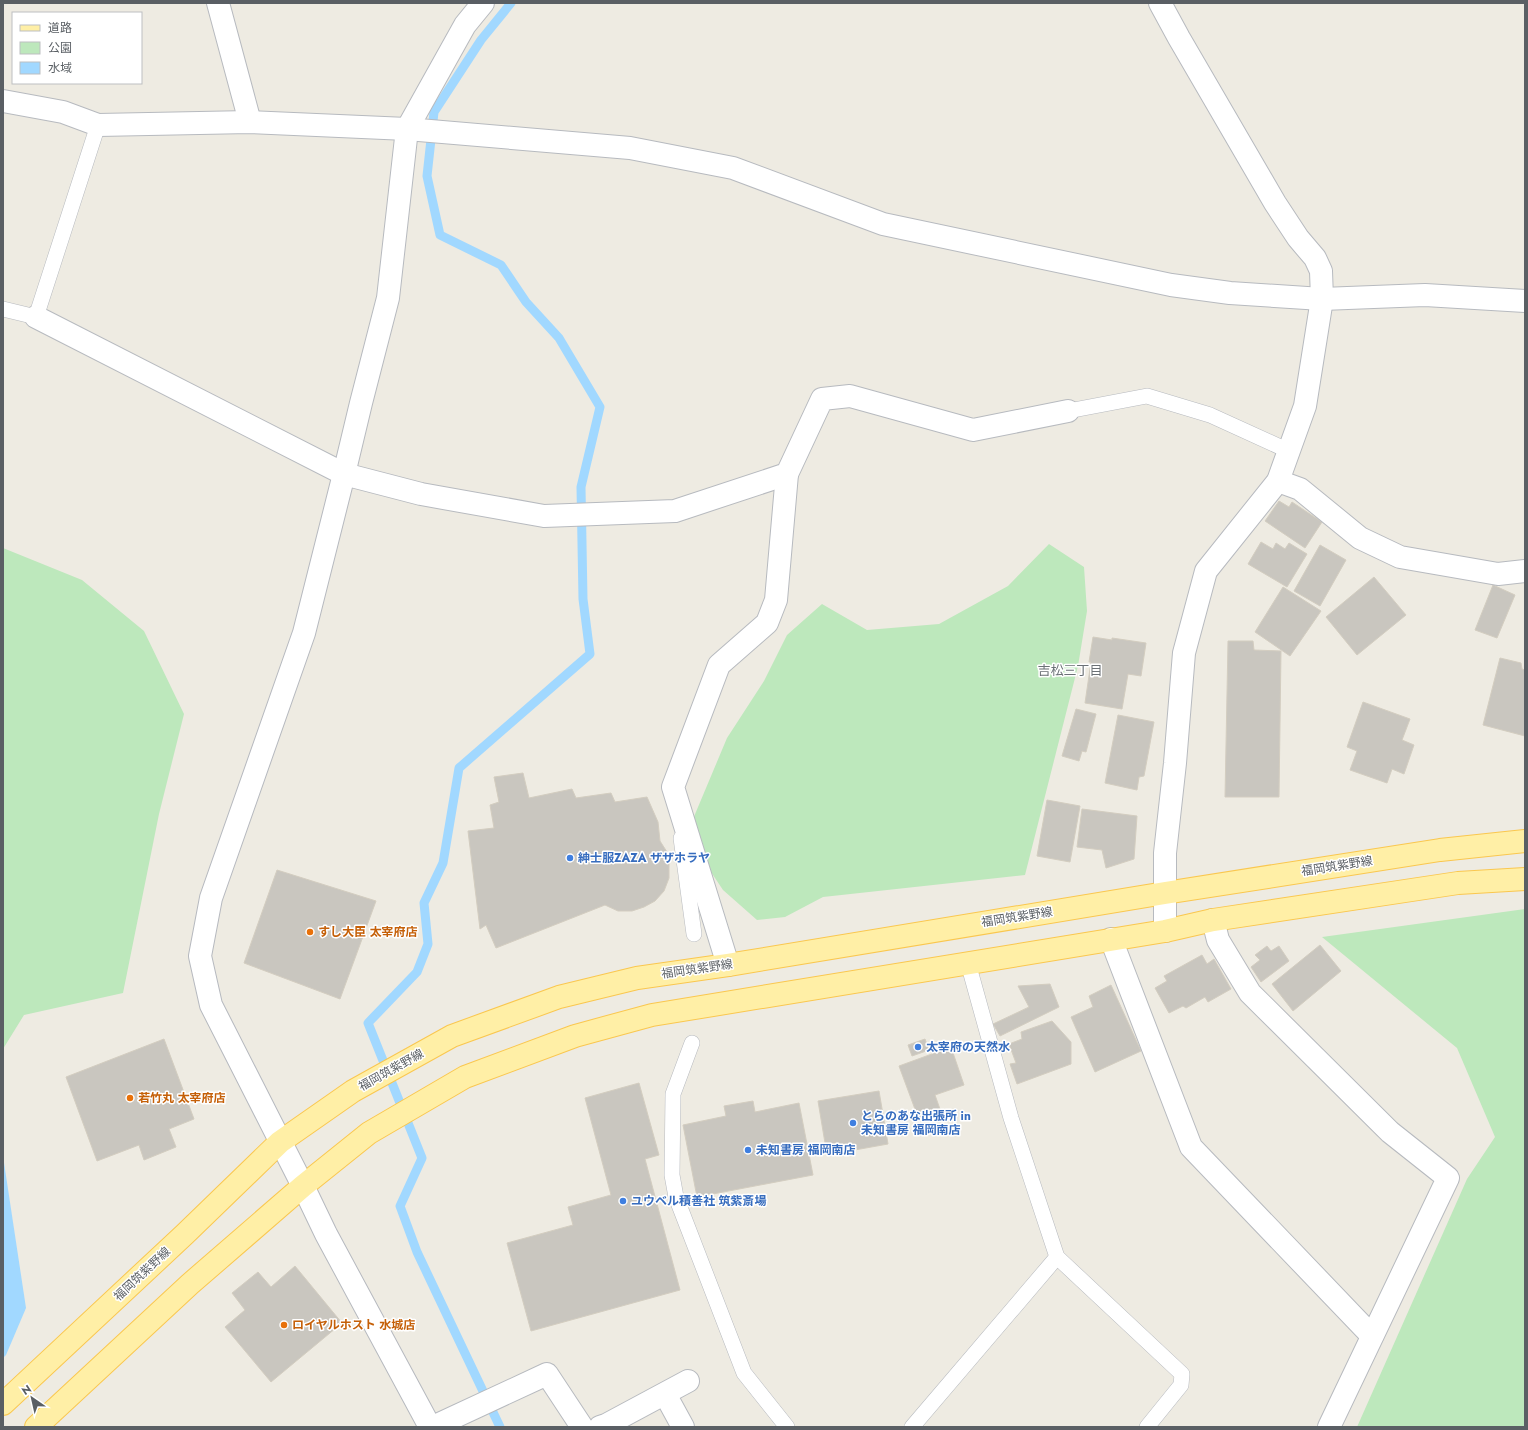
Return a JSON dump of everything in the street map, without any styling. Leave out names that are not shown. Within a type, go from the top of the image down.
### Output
[{"type":"main road","name":"福岡筑紫野線","points":[[3,1404],[185,1234],[280,1142],[353,1091],[452,1036],[559,997],[637,978],[728,965],[1165,893],[1440,850],[1525,841]]},
{"type":"main road","points":[[36,1427],[190,1284],[303,1186],[369,1133],[465,1077],[574,1036],[652,1014],[1111,940],[1213,920],[1458,883],[1525,879]]},
{"type":"street","points":[[218,3],[250,122]]},
{"type":"street","points":[[483,3],[465,25],[407,130],[388,298],[344,474],[304,633],[211,898],[200,956],[211,1005],[326,1234],[431,1427],[547,1374],[582,1427]]},
{"type":"street","points":[[1160,3],[1275,203],[1298,238],[1315,258],[1321,271],[1322,299],[1305,406],[1278,481],[1206,571],[1184,653],[1175,764],[1165,853],[1165,930]]},
{"type":"street","points":[[3,101],[63,112],[98,125],[250,122],[407,130],[630,148],[733,168],[883,224],[1171,285],[1230,294],[1322,299],[1425,295],[1525,301]]},
{"type":"street","points":[[36,317],[344,474],[421,494],[544,516],[675,511],[787,474]]},
{"type":"street","points":[[728,965],[673,787],[719,665],[767,623],[774,606],[776,600],[787,474],[822,399],[850,396],[973,430],[1068,411]]},
{"type":"street","points":[[1278,481],[1300,489],[1360,538],[1400,557],[1498,574],[1525,571]]},
{"type":"street","points":[[1213,920],[1218,940],[1250,993],[1390,1132],[1448,1178],[1329,1427]]},
{"type":"street","points":[[1111,940],[1192,1147],[1372,1336]]},
{"type":"street","points":[[600,1427],[688,1381]]},
{"type":"street","points":[[665,1394],[683,1427]]},
{"type":"lane","points":[[3,309],[36,317],[98,125]]},
{"type":"lane","points":[[1068,411],[1147,396],[1210,415],[1289,451]]},
{"type":"lane","points":[[673,787],[694,934]]},
{"type":"lane","points":[[968,963],[1011,1118],[1057,1257],[1182,1374],[1181,1384],[1147,1427]]},
{"type":"lane","points":[[692,1043],[673,1094],[672,1175],[676,1197],[744,1373],[787,1427]]},
{"type":"lane","points":[[912,1427],[1057,1257]]},
{"type":"green space","points":[[1049,544],[1084,567],[1087,611],[1078,666],[1025,875],[823,897],[785,917],[757,920],[723,890],[697,851],[693,819],[727,738],[764,681],[787,635],[822,604],[867,630],[939,624],[1008,586]]},
{"type":"green space","points":[[3,548],[82,580],[144,631],[184,714],[159,814],[123,993],[24,1015],[3,1049]]},
{"type":"green space","points":[[1525,909],[1525,1427],[1357,1427],[1467,1179],[1495,1137],[1457,1048],[1322,937]]},
{"type":"water","points":[[3,1156],[26,1308],[6,1355],[3,1358]]},
{"type":"building","points":[[1279,501],[1289,507],[1292,502],[1322,522],[1305,548],[1265,521]]},
{"type":"building","points":[[1261,542],[1273,549],[1276,543],[1285,549],[1289,543],[1307,554],[1287,587],[1248,564]]},
{"type":"building","points":[[1320,545],[1346,560],[1320,606],[1294,591]]},
{"type":"building","points":[[1374,577],[1406,615],[1357,655],[1326,617]]},
{"type":"building","points":[[1493,585],[1515,595],[1497,638],[1475,630]]},
{"type":"building","points":[[1283,587],[1321,611],[1290,656],[1255,632]]},
{"type":"building","points":[[1093,637],[1146,643],[1141,676],[1128,674],[1122,709],[1085,703]]},
{"type":"building","points":[[1228,641],[1253,641],[1254,650],[1281,651],[1279,797],[1225,797]]},
{"type":"building","points":[[1500,658],[1521,663],[1522,669],[1525,670],[1525,736],[1483,725]]},
{"type":"building","points":[[1363,702],[1410,719],[1402,740],[1414,745],[1404,774],[1392,769],[1387,783],[1350,770],[1357,751],[1347,747]]},
{"type":"building","points":[[1076,709],[1096,714],[1086,752],[1082,751],[1079,761],[1062,756]]},
{"type":"building","points":[[1118,715],[1154,722],[1144,776],[1139,777],[1137,790],[1105,783]]},
{"type":"building","name":"紳士服ZAZA ザザホラヤ","points":[[523,773],[529,798],[572,789],[576,798],[611,793],[615,802],[647,797],[658,822],[660,841],[667,852],[669,864],[669,878],[664,891],[655,901],[632,911],[618,911],[605,905],[496,948],[486,925],[480,929],[468,831],[494,828],[490,805],[499,802],[494,777]]},
{"type":"building","points":[[1047,800],[1080,806],[1070,862],[1037,856]]},
{"type":"building","points":[[1082,809],[1137,816],[1134,859],[1106,868],[1102,850],[1077,847]]},
{"type":"building","name":"すし大臣 太宰府店","points":[[277,870],[376,901],[340,999],[244,963]]},
{"type":"building","points":[[1320,945],[1341,971],[1293,1011],[1272,984]]},
{"type":"building","points":[[1267,946],[1271,951],[1279,946],[1289,961],[1261,982],[1251,967],[1260,960],[1255,955]]},
{"type":"building","points":[[1202,955],[1207,964],[1214,959],[1231,989],[1208,1002],[1205,997],[1186,1008],[1183,1006],[1169,1013],[1155,988],[1167,981],[1164,976]]},
{"type":"building","points":[[1050,984],[1059,1007],[1000,1036],[993,1024],[1029,1007],[1018,986]]},
{"type":"building","points":[[1111,985],[1141,1051],[1095,1072],[1071,1017],[1093,1007],[1089,996]]},
{"type":"building","points":[[1052,1021],[1071,1042],[1071,1064],[1017,1084],[1010,1064],[1016,1063],[1009,1044],[1022,1039],[1021,1032]]},
{"type":"building","name":"若竹丸 太宰府店","points":[[164,1039],[194,1119],[169,1129],[176,1147],[144,1160],[139,1145],[97,1161],[66,1077]]},
{"type":"building","name":"太宰府の天然水","points":[[925,1039],[929,1050],[912,1056],[908,1045]]},
{"type":"building","points":[[951,1047],[964,1085],[935,1095],[941,1112],[919,1120],[899,1066]]},
{"type":"building","name":"ユウベル積善社 筑紫斎場","points":[[639,1083],[659,1155],[645,1159],[680,1290],[531,1331],[507,1243],[573,1225],[568,1207],[611,1195],[585,1098]]},
{"type":"building","name":"とらのあな出張所 in 未知書房 福岡南店","points":[[879,1091],[888,1144],[827,1155],[818,1101]]},
{"type":"building","name":"未知書房 福岡南店","points":[[753,1101],[755,1112],[799,1103],[813,1175],[697,1197],[683,1125],[726,1116],[724,1106]]},
{"type":"building","name":"ロイヤルホスト 水城店","points":[[295,1266],[342,1323],[271,1382],[225,1327],[245,1310],[232,1293],[258,1272],[271,1287]]},
{"type":"waterway","points":[[500,1427],[417,1252],[400,1206],[422,1158],[368,1023],[417,972],[428,944],[424,903],[443,863],[459,768],[590,654],[583,599],[581,487],[600,407],[559,338],[526,302],[501,265],[440,235],[427,176],[434,112],[481,40],[511,3]]},
{"type":"place","name":"紳士服ZAZA ザザホラヤ","points":[[570,858]]},
{"type":"place","name":"すし大臣 太宰府店","points":[[310,932]]},
{"type":"place","name":"太宰府の天然水","points":[[918,1047]]},
{"type":"place","name":"若竹丸 太宰府店","points":[[130,1098]]},
{"type":"place","name":"とらのあな出張所 in 未知書房 福岡南店","points":[[853,1123]]},
{"type":"place","name":"未知書房 福岡南店","points":[[748,1150]]},
{"type":"place","name":"ユウベル積善社 筑紫斎場","points":[[623,1201]]},
{"type":"place","name":"ロイヤルホスト 水城店","points":[[284,1325]]},
{"type":"district","name":"吉松三丁目","points":[[1070,670]]}]
